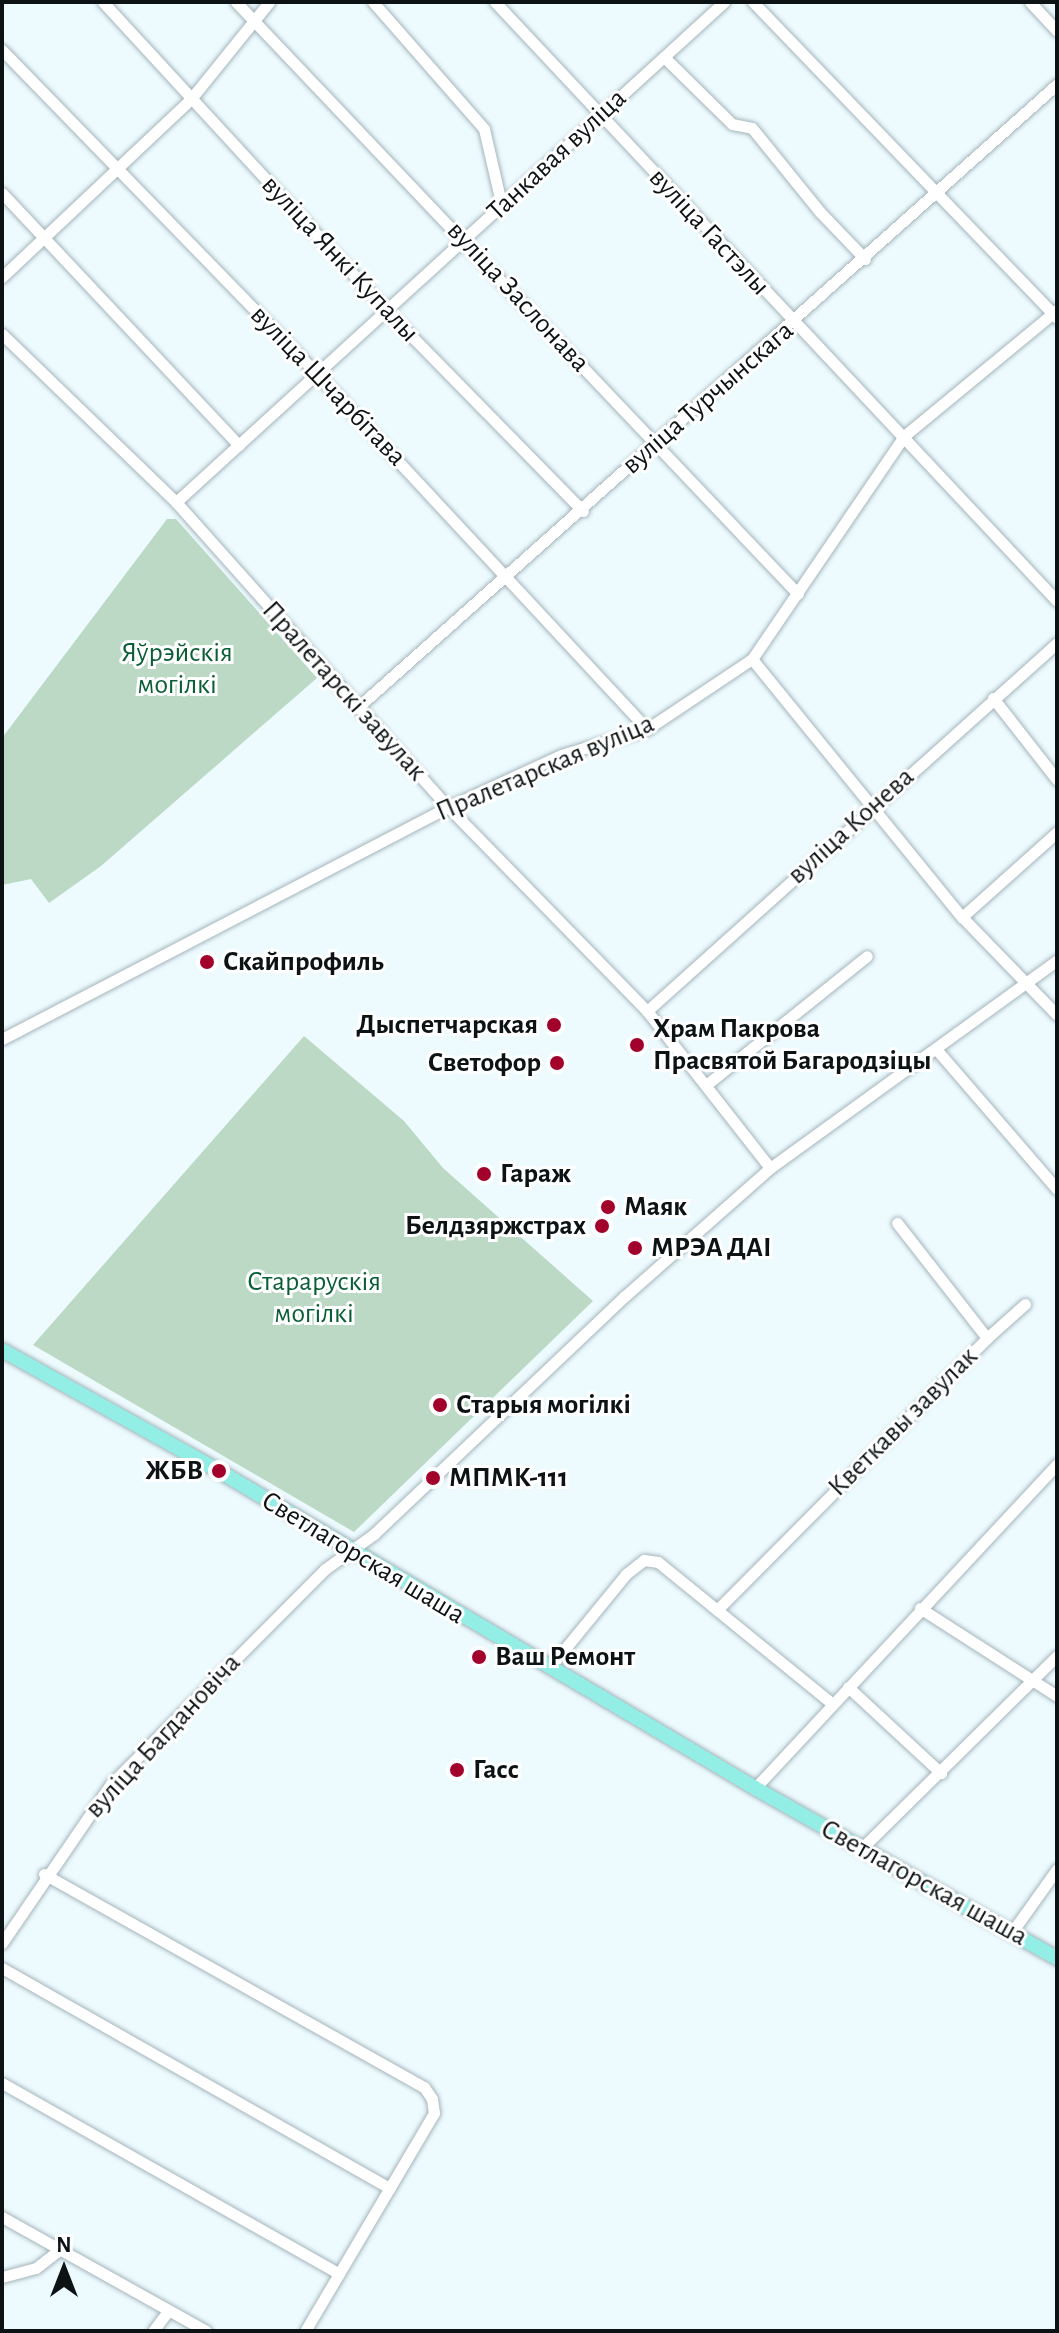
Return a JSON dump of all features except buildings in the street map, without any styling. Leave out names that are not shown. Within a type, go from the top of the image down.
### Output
[{"type":"main road","name":"Светлагорская шаша","points":[[2,1350],[755,1788],[1057,1958]]},
{"type":"street","name":"вуліца Янкі Купалы","points":[[103,2],[387,311],[583,511]]},
{"type":"street","name":"вуліца Заслонава","points":[[236,2],[798,594]]},
{"type":"street","points":[[2,277],[46,239],[190,100],[257,24],[269,2]]},
{"type":"street","points":[[373,2],[484,129],[502,207]]},
{"type":"street","name":"вуліца Гастэлы","points":[[495,2],[1057,601]]},
{"type":"street","name":"Танкавая вуліца","points":[[176,502],[724,2]]},
{"type":"street","points":[[753,2],[1056,314]]},
{"type":"street","points":[[1030,2],[1057,31]]},
{"type":"street","name":"вуліца Шчарбітава","points":[[2,50],[121,168],[318,375],[647,729]]},
{"type":"street","points":[[664,57],[732,124],[752,128],[865,259]]},
{"type":"street","name":"вуліца Турчынскага","points":[[357,708],[503,574],[583,511],[654,443],[795,322],[1057,84]]},
{"type":"street","points":[[2,193],[239,445]]},
{"type":"street","name":"Пралетарская вуліца","points":[[2,1039],[448,807],[577,748],[647,729],[752,659],[904,436],[1056,314]]},
{"type":"street","name":"Пралетарскі завулак","points":[[2,334],[176,502],[448,807],[647,1011],[770,1168]]},
{"type":"street","name":"вуліца Конева","points":[[647,1011],[1057,643]]},
{"type":"street","points":[[752,659],[843,768],[870,809],[962,917],[1025,987],[1057,1015]]},
{"type":"street","points":[[993,698],[1057,780]]},
{"type":"street","points":[[962,917],[1057,832]]},
{"type":"street","points":[[706,1085],[867,956]]},
{"type":"street","name":"вуліца Багдановіча","points":[[2,1943],[44,1874],[111,1784],[325,1569],[350,1552],[770,1168],[1025,987],[1057,960]]},
{"type":"street","points":[[936,1049],[1057,1189]]},
{"type":"street","name":"Кветкавы завулак","points":[[717,1610],[987,1338],[897,1223]]},
{"type":"street","points":[[987,1338],[1025,1304]]},
{"type":"street","points":[[755,1788],[1057,1464]]},
{"type":"street","points":[[550,1667],[626,1574],[644,1560],[658,1562],[833,1704]]},
{"type":"street","points":[[920,1608],[1057,1696]]},
{"type":"street","points":[[862,1848],[1057,1656]]},
{"type":"street","points":[[848,1687],[941,1773]]},
{"type":"street","points":[[1012,1932],[1057,1869]]},
{"type":"street","points":[[44,1874],[424,2087],[432,2099],[434,2113],[305,2331]]},
{"type":"street","points":[[2,1968],[390,2188]]},
{"type":"street","points":[[2,2083],[339,2274]]},
{"type":"street","points":[[2,2217],[206,2331]]},
{"type":"street","points":[[2,2277],[36,2268],[60,2249]]},
{"type":"street","points":[[153,2331],[169,2310]]},
{"type":"green space","name":"Яўрэйскія могілкі","points":[[167,519],[176,519],[317,678],[101,866],[49,903],[31,879],[2,885],[2,738]]},
{"type":"green space","name":"Старарускія могілкі","points":[[304,1036],[404,1121],[443,1168],[593,1301],[354,1532],[33,1345]]},
{"type":"place","name":"Скайпрофиль","points":[[207,962]]},
{"type":"place","name":"Дыспетчарская","points":[[554,1025]]},
{"type":"place","name":"Храм Пакрова Прасвятой Багародзіцы","points":[[637,1045]]},
{"type":"place","name":"Светофор","points":[[557,1063]]},
{"type":"place","name":"Гараж","points":[[484,1174]]},
{"type":"place","name":"Маяк","points":[[608,1207]]},
{"type":"place","name":"Белдзяржстрах","points":[[602,1226]]},
{"type":"place","name":"МРЭА ДАІ","points":[[635,1248]]},
{"type":"place","name":"Старыя могілкі","points":[[440,1405]]},
{"type":"place","name":"ЖБВ","points":[[219,1471]]},
{"type":"place","name":"МПМК-111","points":[[433,1478]]},
{"type":"place","name":"Ваш Ремонт","points":[[479,1657]]},
{"type":"place","name":"Гасс","points":[[457,1770]]}]
